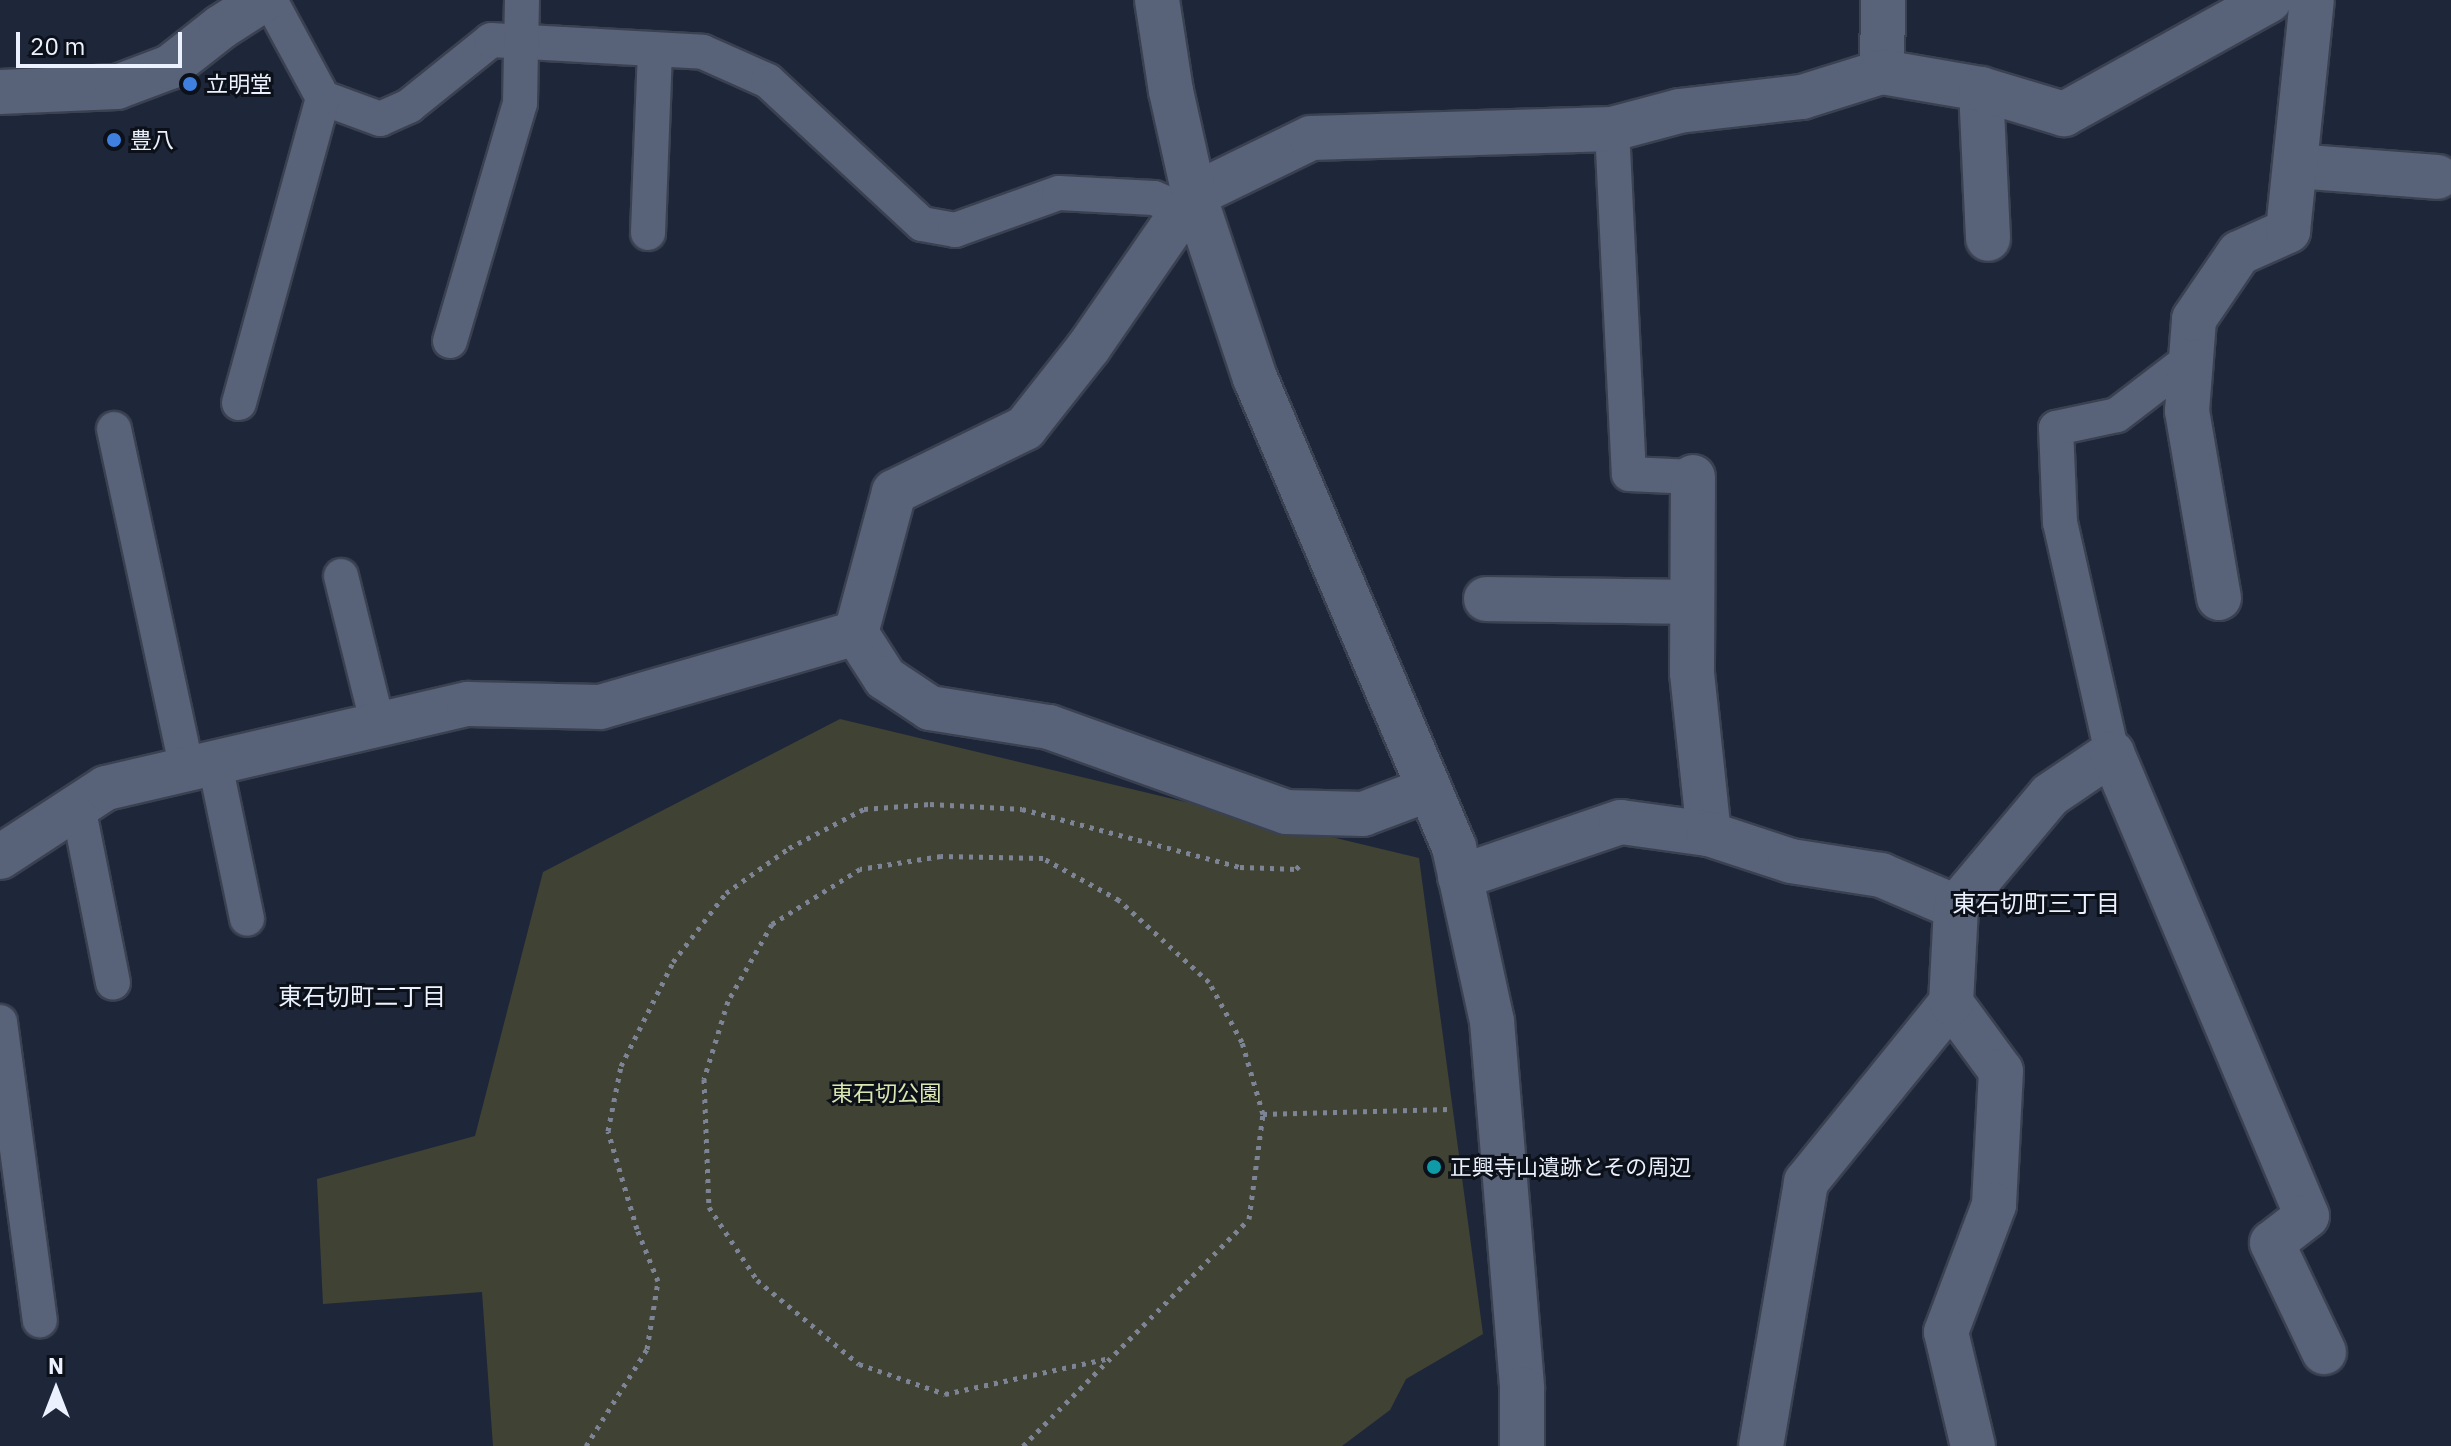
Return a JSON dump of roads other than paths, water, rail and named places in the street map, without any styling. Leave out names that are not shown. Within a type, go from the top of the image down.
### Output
[{"type":"street","points":[[0,92],[117,87],[170,67],[221,27],[263,0]]},
{"type":"street","points":[[1157,0],[1189,203],[1255,378],[1454,847],[1492,1021],[1522,1389],[1522,1446]]},
{"type":"street","points":[[1882,72],[1883,0]]},
{"type":"street","points":[[1429,789],[1363,814],[1286,812],[1049,727],[930,708],[885,678],[856,633],[894,492],[1025,428],[1089,347],[1189,203],[1311,138],[1612,129],[1679,111],[1802,97],[1882,72],[1981,89],[2064,114],[2270,0]]},
{"type":"street","points":[[2219,598],[2187,411],[2194,319],[2239,253],[2288,231],[2312,0]]},
{"type":"street","points":[[1981,89],[1988,239]]},
{"type":"street","points":[[2296,166],[2438,177]]},
{"type":"street","points":[[1693,477],[1692,673],[1709,834]]},
{"type":"street","points":[[1486,599],[1692,602]]},
{"type":"street","points":[[0,857],[106,788],[468,704],[600,707],[856,633]]},
{"type":"street","points":[[1761,1446],[1806,1182],[1951,1003],[1956,907],[2050,795],[2112,753],[2307,1216],[2272,1243],[2324,1352]]},
{"type":"street","points":[[1460,877],[1621,822],[1709,834],[1791,861],[1881,875],[1956,907]]},
{"type":"street","points":[[1951,1003],[2001,1071],[1994,1205],[1946,1332],[1973,1446]]},
{"type":"lane","points":[[270,0],[323,98],[380,119],[409,106],[491,40],[703,52],[768,81],[922,224],[955,230],[1059,193],[1189,203]]},
{"type":"lane","points":[[450,341],[520,103],[522,0]]},
{"type":"lane","points":[[648,233],[655,51]]},
{"type":"lane","points":[[239,403],[323,98]]},
{"type":"lane","points":[[1612,129],[1629,474],[1693,477]]},
{"type":"lane","points":[[2112,753],[2060,523],[2056,428],[2117,415],[2190,359]]},
{"type":"lane","points":[[114,429],[201,767],[247,919]]},
{"type":"lane","points":[[341,576],[378,725]]},
{"type":"lane","points":[[78,806],[113,983]]},
{"type":"lane","points":[[0,1022],[40,1320]]},
{"type":"place","name":"立明堂","points":[[190,84]]},
{"type":"place","name":"豊八","points":[[114,140]]},
{"type":"place","name":"正興寺山遺跡とその周辺","points":[[1434,1167]]},
{"type":"district","name":"東石切町三丁目","points":[[2036,904]]},
{"type":"district","name":"東石切町二丁目","points":[[362,997]]},
{"type":"park label","name":"東石切公園","points":[[886,1093]]}]
